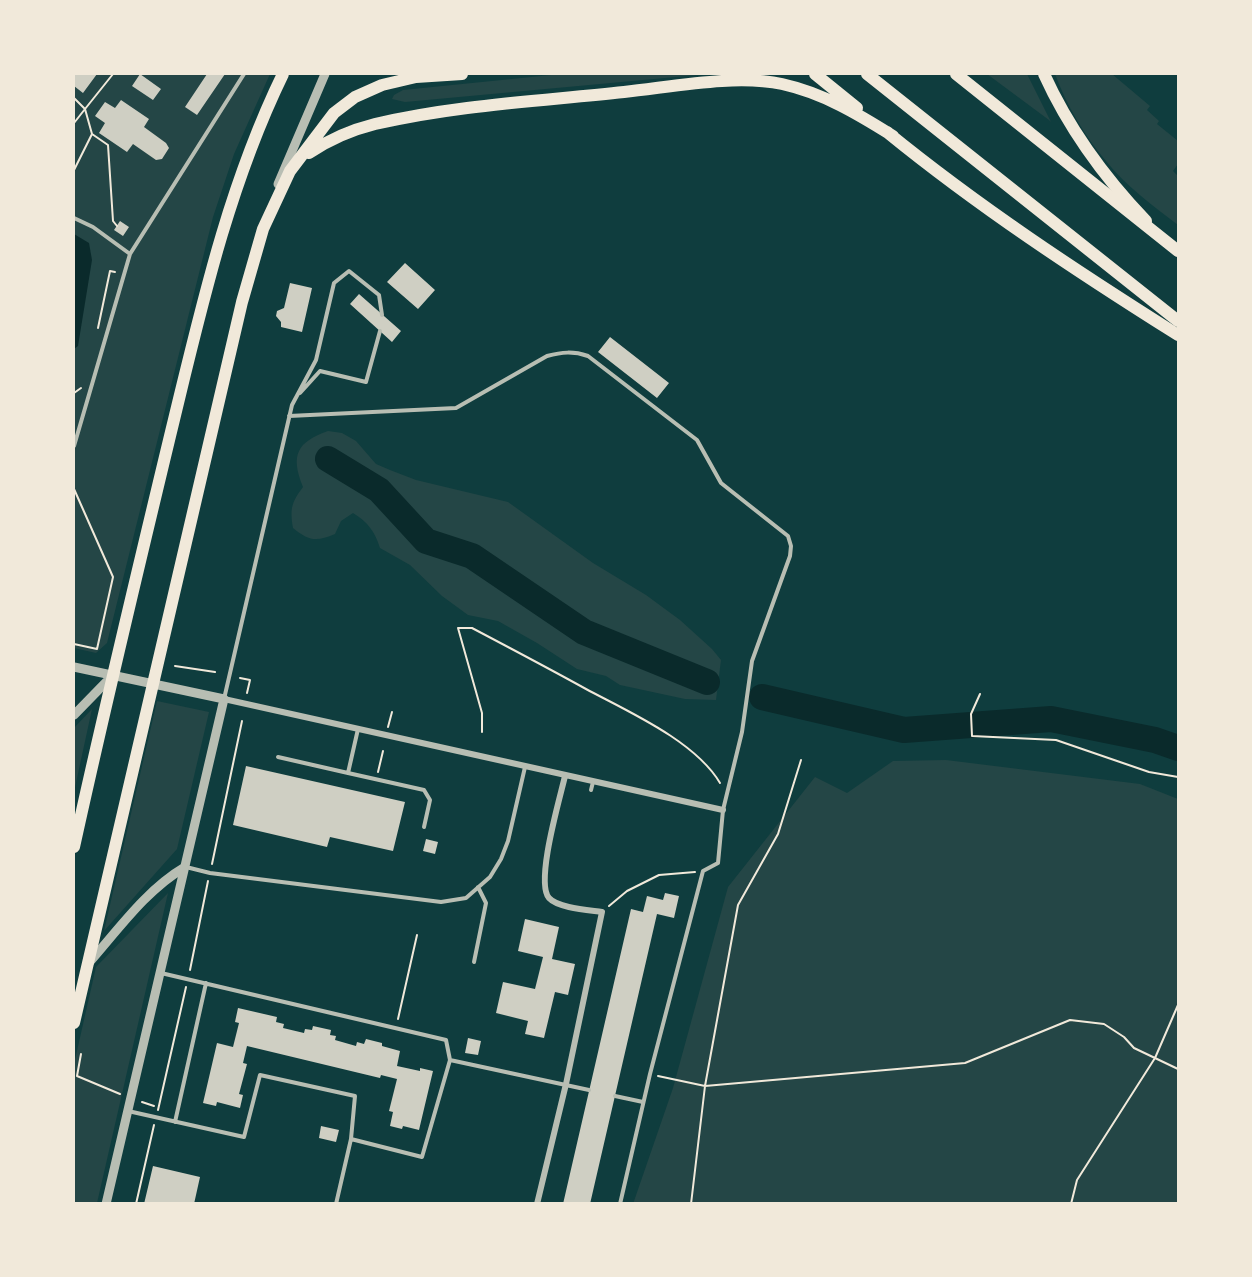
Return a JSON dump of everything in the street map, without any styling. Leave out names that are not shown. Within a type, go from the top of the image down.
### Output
[{"type":"main road","points":[[74,847],[112,676],[205,292],[226,217],[248,154],[283,74]]},
{"type":"main road","points":[[74,1023],[242,302],[263,229],[290,171],[334,113],[355,97],[382,86],[416,77],[462,74]]},
{"type":"main road","points":[[815,74],[957,186],[1068,264],[1179,335]]},
{"type":"main road","points":[[867,74],[1179,321]]},
{"type":"main road","points":[[956,74],[1179,250]]},
{"type":"main road","points":[[1044,74],[1055,98],[1088,153],[1122,196],[1164,239]]},
{"type":"main road","points":[[303,156],[341,134],[386,122],[450,111],[726,81],[781,84],[804,90],[851,110],[893,136]]},
{"type":"street","points":[[263,229],[284,168],[325,74]]},
{"type":"street","points":[[74,667],[723,810]]},
{"type":"street","points":[[74,715],[112,676]]},
{"type":"street","points":[[106,1203],[224,699]]},
{"type":"street","points":[[537,1203],[566,1084],[602,912],[559,904],[549,897],[544,888],[546,856],[565,776]]},
{"type":"street","points":[[86,966],[156,888],[185,867]]},
{"type":"lane","points":[[74,446],[130,254],[243,74]]},
{"type":"lane","points":[[74,218],[93,227],[130,254]]},
{"type":"lane","points":[[224,699],[289,417],[296,398],[316,360],[334,283],[349,271],[379,295],[382,315]]},
{"type":"lane","points":[[296,398],[320,371],[366,382],[380,331]]},
{"type":"lane","points":[[289,417],[456,408],[547,356],[578,352],[588,357],[697,440],[721,483],[788,536],[791,546],[790,556],[752,661],[742,732],[723,810],[718,863],[704,871],[650,1074],[620,1203]]},
{"type":"lane","points":[[348,773],[358,729]]},
{"type":"lane","points":[[278,757],[424,790],[430,800],[424,827]]},
{"type":"lane","points":[[185,867],[210,873],[441,902],[466,898],[490,877],[501,859],[508,841],[525,767]]},
{"type":"lane","points":[[591,790],[593,782]]},
{"type":"lane","points":[[474,962],[486,903],[478,887]]},
{"type":"lane","points":[[160,973],[446,1040],[450,1060],[422,1157],[351,1139]]},
{"type":"lane","points":[[175,1122],[206,983]]},
{"type":"lane","points":[[450,1060],[589,1090]]},
{"type":"lane","points":[[128,1112],[244,1137],[260,1075],[355,1096],[351,1139],[336,1203]]},
{"type":"lane","points":[[615,1096],[643,1102]]},
{"type":"path","points":[[74,123],[113,74]]},
{"type":"path","points":[[74,98],[85,110],[92,135],[108,145],[113,221],[117,226]]},
{"type":"path","points":[[74,170],[92,135]]},
{"type":"path","points":[[104,340],[98,330],[98,319],[110,272],[124,274]]},
{"type":"path","points":[[74,489],[113,577],[97,649],[74,644]]},
{"type":"path","points":[[482,732],[482,713],[458,628],[472,628],[654,725],[692,752],[714,773],[722,786]]},
{"type":"path","points":[[175,666],[215,672]]},
{"type":"path","points":[[240,678],[250,680],[247,693]]},
{"type":"path","points":[[980,694],[971,714],[972,736],[1056,740],[1149,772],[1179,777]]},
{"type":"path","points":[[388,728],[392,712]]},
{"type":"path","points":[[136,1203],[188,979],[242,721]]},
{"type":"path","points":[[377,779],[383,751]]},
{"type":"path","points":[[691,1203],[705,1086],[738,905],[778,834],[801,760]]},
{"type":"path","points":[[602,912],[627,891],[659,875],[704,871]]},
{"type":"path","points":[[396,1028],[417,934]]},
{"type":"path","points":[[1071,1203],[1077,1180],[1155,1058],[1179,1005]]},
{"type":"path","points":[[650,1074],[705,1086],[965,1063],[1070,1020],[1104,1024],[1124,1037],[1134,1048],[1179,1069]]},
{"type":"path","points":[[81,1054],[77,1076],[159,1108]]},
{"type":"shaded area","points":[[74,74],[270,74],[234,154],[213,217],[107,643],[96,653],[74,648]]},
{"type":"shaded area","points":[[561,74],[708,74],[405,102],[392,99],[394,95],[403,90]]},
{"type":"shaded area","points":[[987,74],[1027,74],[1051,122],[1049,120]]},
{"type":"shaded area","points":[[1055,74],[1112,74],[1150,106],[1147,110],[1159,121],[1157,124],[1178,141],[1178,164],[1173,171],[1178,176],[1178,225],[1131,187],[1098,152],[1077,120]]},
{"type":"shaded area","points":[[74,234],[89,243],[92,260],[78,346],[74,349]]},
{"type":"shaded area","points":[[328,431],[342,433],[356,441],[376,464],[390,470],[416,480],[508,502],[593,563],[646,595],[680,620],[721,660],[716,700],[685,699],[620,685],[606,676],[577,669],[498,621],[468,615],[442,596],[410,565],[380,548],[370,528],[353,513],[341,521],[335,534],[328,537],[308,538],[293,528],[292,506],[303,487],[297,466],[299,451],[309,440]]},
{"type":"shaded area","points":[[157,701],[209,712],[177,849],[104,931]]},
{"type":"shaded area","points":[[92,709],[74,792],[74,728]]},
{"type":"shaded area","points":[[946,760],[1140,784],[1178,799],[1178,1203],[633,1204],[673,1088],[728,887],[815,777],[847,793],[893,761]]},
{"type":"shaded area","points":[[168,893],[97,1203],[74,1204],[74,1064],[96,967]]},
{"type":"building","points":[[74,74],[97,74],[83,93],[74,86]]},
{"type":"building","points":[[140,74],[161,89],[153,100],[132,86]]},
{"type":"building","points":[[207,74],[225,74],[197,115],[185,107]]},
{"type":"building","points":[[121,100],[149,119],[144,127],[166,143],[169,148],[162,159],[156,160],[133,144],[127,152],[99,133],[105,123],[95,116],[105,102],[115,108]]},
{"type":"building","points":[[120,221],[129,227],[123,236],[114,230]]},
{"type":"building","points":[[405,263],[435,290],[418,309],[387,282]]},
{"type":"building","points":[[290,283],[312,288],[302,332],[281,327],[281,322],[276,316],[277,311],[284,308]]},
{"type":"building","points":[[359,294],[401,331],[392,342],[350,304]]},
{"type":"building","points":[[610,337],[669,383],[657,398],[598,352]]},
{"type":"building","points":[[246,766],[405,802],[393,851],[330,837],[327,847],[233,825]]},
{"type":"building","points":[[426,839],[438,842],[435,854],[423,851]]},
{"type":"building","points":[[665,893],[679,896],[674,918],[657,914],[590,1204],[563,1204],[631,909],[643,912],[647,896],[663,900]]},
{"type":"building","points":[[525,919],[559,927],[552,959],[575,964],[568,995],[555,992],[544,1038],[525,1034],[528,1021],[496,1013],[503,982],[535,989],[543,957],[518,951]]},
{"type":"building","points":[[238,1008],[277,1017],[276,1022],[284,1024],[283,1028],[304,1033],[305,1029],[312,1030],[313,1026],[331,1030],[330,1035],[336,1036],[335,1040],[356,1046],[357,1042],[364,1044],[366,1039],[382,1043],[382,1046],[400,1051],[397,1066],[433,1071],[419,1130],[390,1126],[393,1112],[389,1111],[397,1079],[381,1075],[380,1078],[247,1046],[243,1063],[247,1064],[239,1094],[243,1095],[240,1108],[217,1102],[216,1106],[203,1103],[217,1043],[233,1047],[239,1023],[235,1022]]},
{"type":"building","points":[[468,1038],[481,1041],[478,1055],[465,1053]]},
{"type":"building","points":[[321,1126],[339,1130],[336,1142],[319,1138]]},
{"type":"building","points":[[153,1166],[200,1177],[194,1204],[144,1204]]},
{"type":"waterway","points":[[328,459],[379,490],[426,541],[472,556],[584,632],[707,682]]},
{"type":"waterway","points":[[762,697],[904,730],[1051,719],[1155,740],[1178,748]]}]
